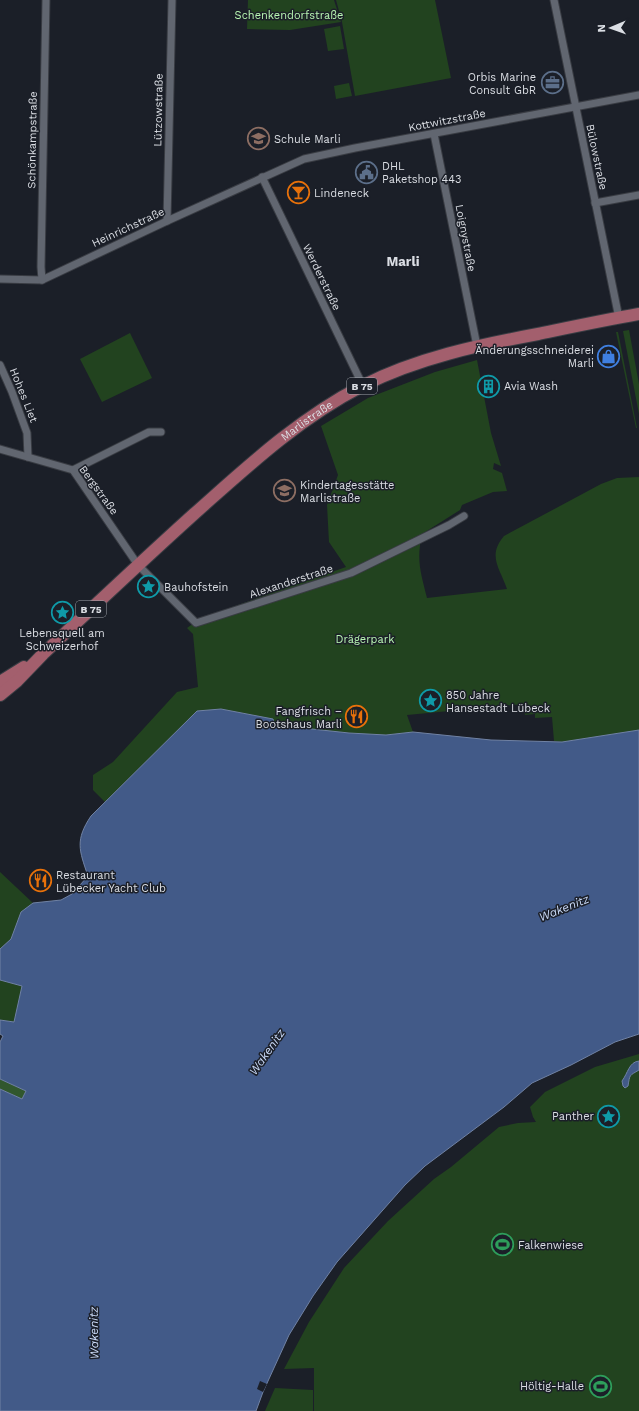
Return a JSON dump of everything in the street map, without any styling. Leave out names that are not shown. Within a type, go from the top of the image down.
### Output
[{"type":"main road","name":"Marlistraße","points":[[0,695],[18,682],[43,654],[256,458],[300,424],[363,386],[396,371],[430,359],[477,346],[639,314]]},
{"type":"main road","name":"Marlistraße","points":[[0,682],[43,654]]},
{"type":"street","name":"Schönkampstraße","points":[[42,280],[46,0]]},
{"type":"street","name":"Lützowstraße","points":[[167,221],[172,0]]},
{"type":"street","name":"Bülowstraße","points":[[554,0],[619,318]]},
{"type":"street","name":"Kottwitzstraße","points":[[262,177],[304,159],[639,95]]},
{"type":"street","name":"Loignystraße","points":[[434,134],[477,346]]},
{"type":"street","name":"Heinrichstraße","points":[[0,279],[42,280],[262,177]]},
{"type":"street","name":"Werderstraße","points":[[262,177],[363,386]]},
{"type":"street","points":[[595,203],[639,195]]},
{"type":"street","name":"Hohes Liet","points":[[0,365],[27,433],[28,457]]},
{"type":"street","points":[[73,470],[149,432],[161,432]]},
{"type":"street","name":"Bergstraße","points":[[0,449],[73,470],[138,565]]},
{"type":"street","name":"Alexanderstraße","points":[[138,565],[196,623],[351,573],[449,525],[464,516]]},
{"type":"green space","name":"Schenkendorfstraße","points":[[248,0],[334,0],[341,22],[290,30],[247,29]]},
{"type":"green space","points":[[336,0],[435,0],[451,78],[355,96],[342,22]]},
{"type":"green space","points":[[340,26],[344,49],[328,51],[324,29]]},
{"type":"green space","points":[[349,83],[352,96],[336,99],[334,86]]},
{"type":"green space","points":[[629,330],[639,384],[639,414],[623,331]]},
{"type":"green space","points":[[616,332],[618,332],[637,428],[636,428]]},
{"type":"green space","points":[[130,333],[152,378],[102,402],[80,359]]},
{"type":"green space","name":"Drägerpark","points":[[477,360],[491,433],[501,466],[494,463],[493,469],[502,473],[507,491],[493,492],[462,505],[460,510],[422,534],[419,560],[427,598],[507,589],[496,562],[496,550],[504,536],[601,484],[617,478],[639,477],[639,730],[562,742],[554,741],[552,717],[535,718],[535,714],[525,715],[523,704],[407,715],[413,732],[386,735],[275,725],[273,719],[221,709],[197,711],[105,802],[93,790],[93,775],[113,762],[177,692],[198,687],[193,634],[187,628],[201,618],[346,567],[329,542],[327,505],[338,475],[321,426],[368,398],[435,372]]},
{"type":"green space","points":[[0,872],[33,903],[21,912],[11,939],[0,949]]},
{"type":"green space","points":[[0,980],[22,986],[14,1022],[0,1020]]},
{"type":"green space","name":"Falkenwiese","points":[[639,1054],[639,1411],[314,1411],[314,1368],[284,1369],[309,1322],[344,1268],[388,1221],[434,1179],[451,1167],[499,1127],[518,1123],[536,1122],[530,1107],[545,1092],[595,1067]]},
{"type":"green space","points":[[0,1079],[26,1091],[22,1099],[0,1089]]},
{"type":"green space","points":[[275,1388],[313,1390],[313,1411],[265,1411]]},
{"type":"water","name":"Wakenitz","points":[[221,709],[273,719],[275,725],[349,733],[386,735],[413,732],[491,740],[562,742],[639,730],[639,1034],[615,1042],[532,1083],[504,1107],[425,1166],[405,1185],[337,1262],[313,1296],[289,1335],[256,1411],[0,1411],[0,1089],[22,1099],[26,1091],[0,1079],[0,1042],[3,1036],[0,1034],[0,1020],[14,1022],[22,986],[0,980],[0,949],[11,939],[21,912],[33,903],[61,900],[72,894],[88,876],[82,859],[80,845],[86,824],[91,816],[197,711]]},
{"type":"water","points":[[639,1061],[639,1070],[630,1076],[628,1086],[625,1088],[622,1081],[633,1063]]},
{"type":"pier","points":[[260,1381],[267,1384],[263,1392],[257,1389]]},
{"type":"place","name":"Orbis Marine Consult GbR","points":[[552,83]]},
{"type":"place","name":"Schule Marli","points":[[258,139]]},
{"type":"place","name":"DHL Paketshop 443","points":[[367,172]]},
{"type":"place","name":"Lindeneck","points":[[299,193]]},
{"type":"place","name":"Änderungsschneiderei Marli","points":[[609,356]]},
{"type":"place","name":"Avia Wash","points":[[488,386]]},
{"type":"place","name":"Kindertagesstätte Marlistraße","points":[[284,491]]},
{"type":"place","name":"Bauhofstein","points":[[148,587]]},
{"type":"place","name":"Lebensquell am Schweizerhof","points":[[62,613]]},
{"type":"place","name":"850 Jahre Hansestadt Lübeck","points":[[431,701]]},
{"type":"place","name":"Fangfrisch – Bootshaus Marli","points":[[357,717]]},
{"type":"place","name":"Restaurant Lübecker Yacht Club","points":[[41,881]]},
{"type":"place","name":"Panther","points":[[609,1116]]},
{"type":"place","name":"Falkenwiese","points":[[503,1245]]},
{"type":"place","name":"Höltig-Halle","points":[[600,1386]]},
{"type":"district","name":"Marli","points":[[403,261]]}]
